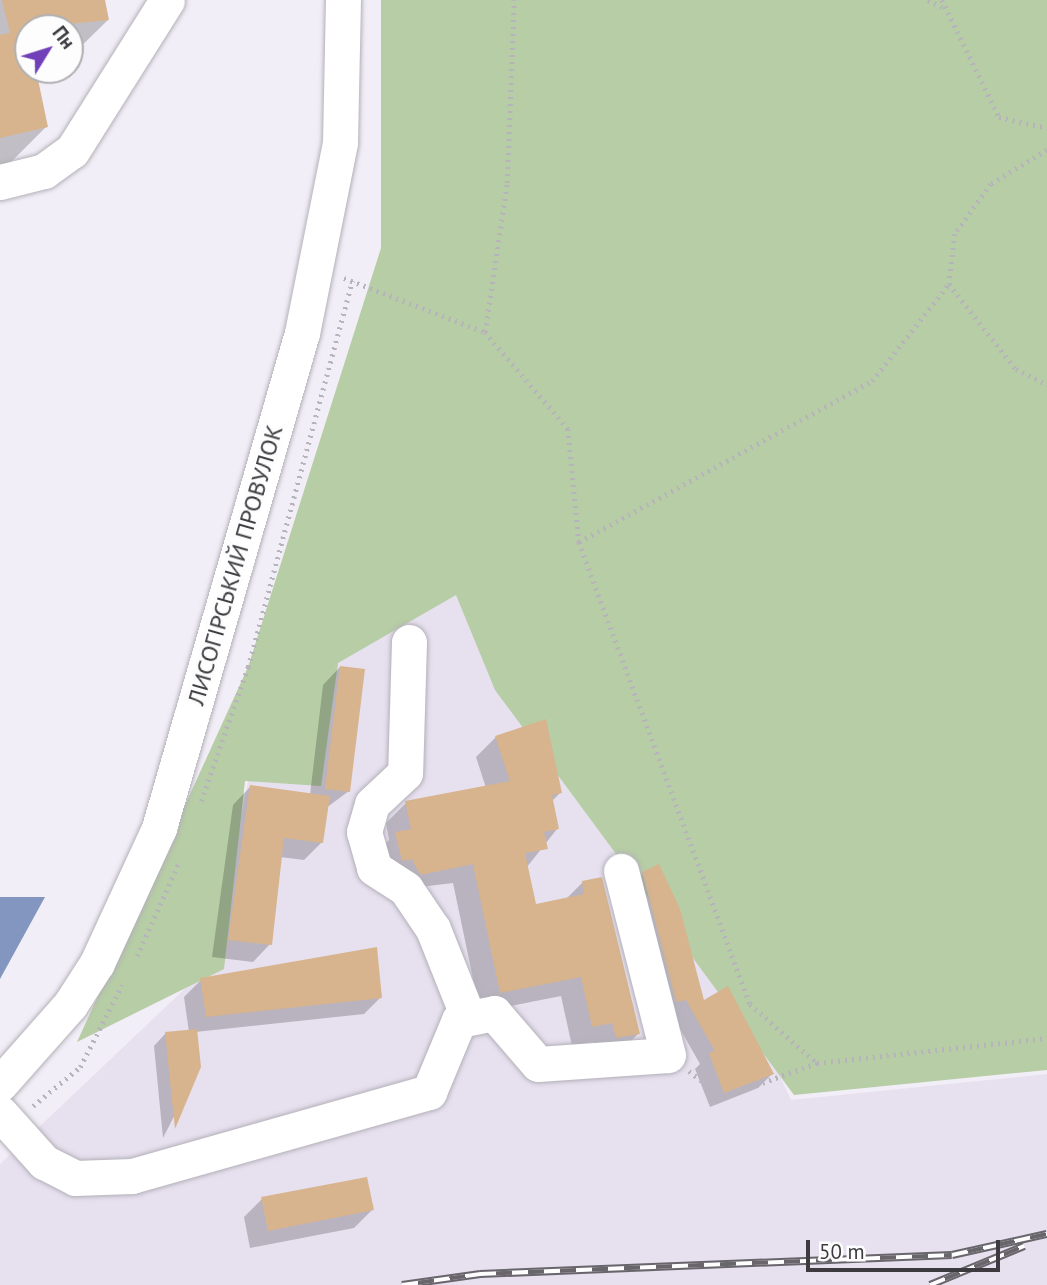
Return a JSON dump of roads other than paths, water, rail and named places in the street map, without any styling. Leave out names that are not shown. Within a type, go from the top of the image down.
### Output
[{"type":"street","points":[[0,182],[44,171],[72,150],[167,0]]},
{"type":"street","name":"ЛИСОГІРСЬКИЙ ПРОВУЛОК","points":[[0,1084],[55,1024],[97,963],[159,828],[317,267],[340,142],[343,0]]},
{"type":"street","points":[[409,642],[405,773],[372,804],[364,832],[374,868],[406,889],[433,929],[468,1017]]},
{"type":"street","points":[[0,1113],[44,1162],[75,1178],[132,1176],[429,1092],[459,1020],[468,1017],[494,1013],[538,1064],[668,1055],[621,871]]},
{"type":"water","points":[[0,897],[45,897],[0,979]]},
{"type":"railway","points":[[402,1285],[480,1274],[952,1255],[1047,1234]]},
{"type":"railway","points":[[930,1285],[1024,1246]]}]
